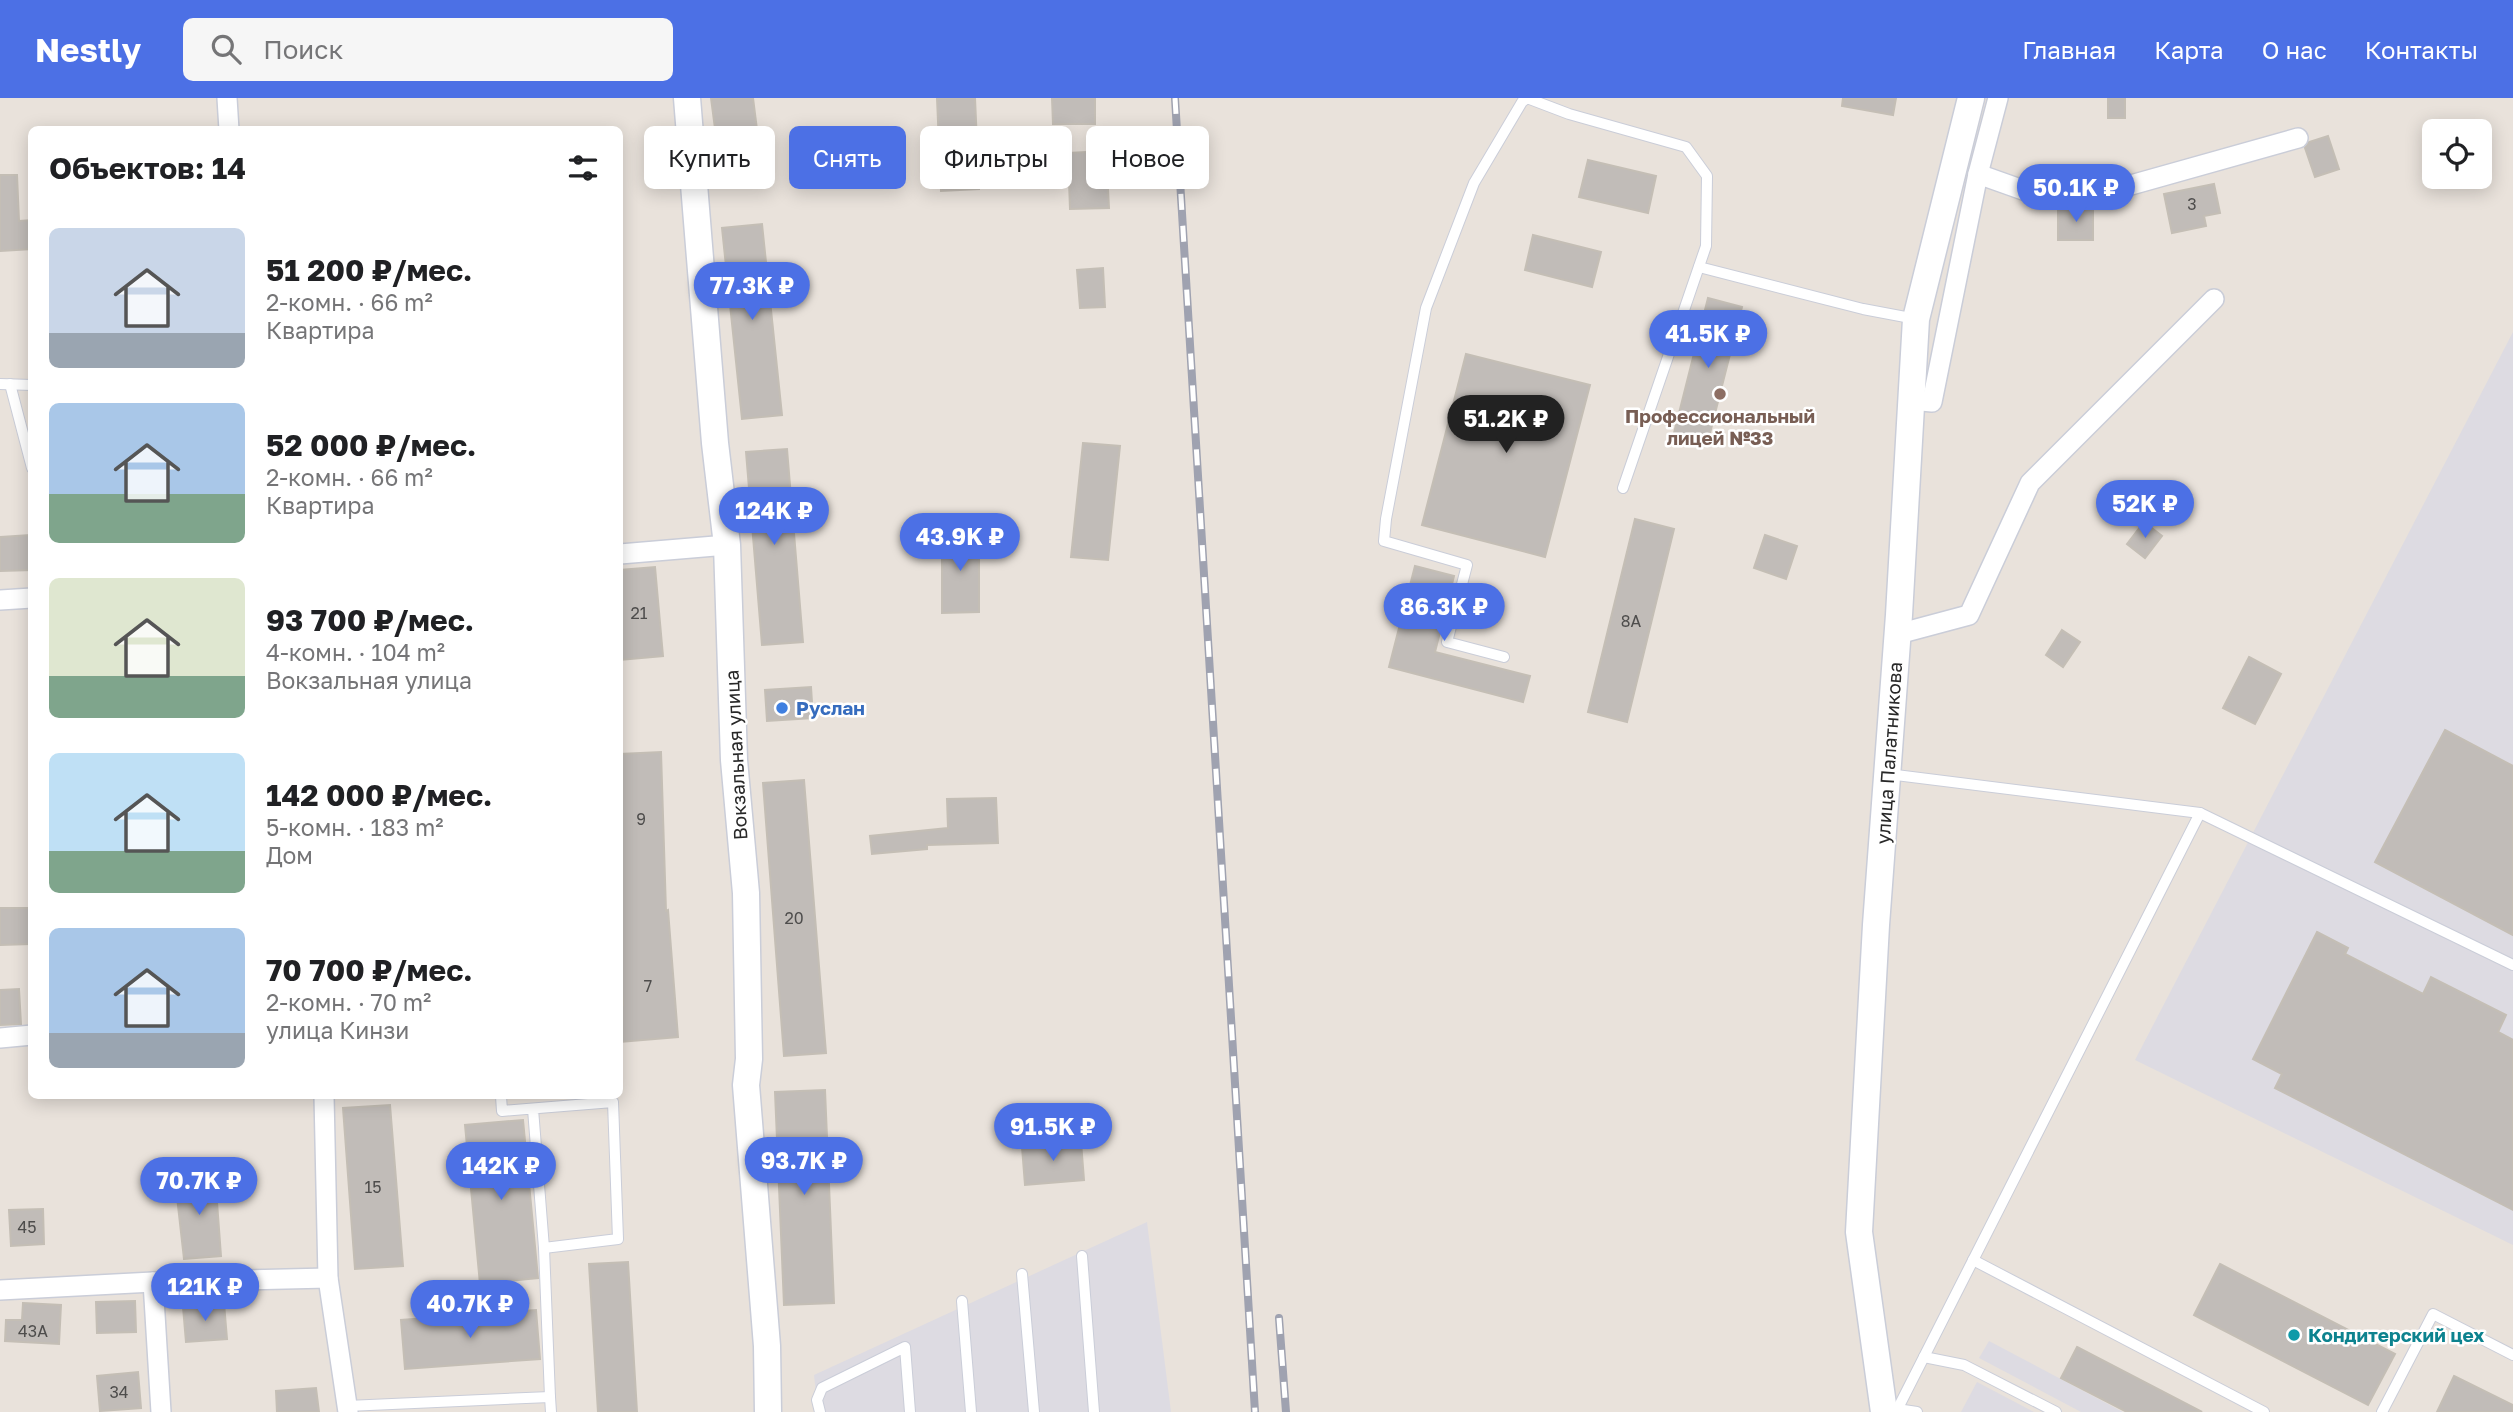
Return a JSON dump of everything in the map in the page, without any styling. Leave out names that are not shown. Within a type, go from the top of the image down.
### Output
[{"type":"street","points":[[227,98],[229,126]]},
{"type":"street","name":"Вокзальная улица","points":[[687,98],[714,430],[727,545],[734,760],[746,893],[749,1059],[746,1085],[767,1346],[768,1412]]},
{"type":"street","name":"улица Палатникова","points":[[1892,1411],[1859,1232],[1916,319],[1971,98]]},
{"type":"street","points":[[1911,400],[1932,402],[1978,174],[1998,98]]},
{"type":"street","points":[[1978,174],[2023,190],[2106,192],[2298,138]]},
{"type":"street","points":[[1898,634],[1969,615],[2030,483],[2214,299]]},
{"type":"street","points":[[623,554],[727,545]]},
{"type":"street","points":[[0,600],[28,598]]},
{"type":"street","points":[[0,1038],[28,1035]]},
{"type":"street","points":[[324,1099],[328,1278],[347,1409]]},
{"type":"street","points":[[0,1290],[153,1282],[328,1278]]},
{"type":"street","points":[[153,1282],[161,1412]]},
{"type":"lane","points":[[1504,657],[1447,642],[1467,565],[1384,541],[1385,519],[1426,308],[1474,183],[1522,102],[1527,98],[1569,114],[1686,147],[1707,176],[1706,246],[1623,488]]},
{"type":"lane","points":[[1699,267],[1863,309],[1916,319]]},
{"type":"lane","points":[[28,385],[5,384],[28,455]]},
{"type":"lane","points":[[1887,774],[2200,814],[2513,965]]},
{"type":"lane","points":[[1917,1412],[1892,1411],[1924,1357],[2200,814]]},
{"type":"lane","points":[[501,1099],[502,1111],[613,1102],[618,1239],[544,1248]]},
{"type":"lane","points":[[533,1108],[544,1248],[551,1412]]},
{"type":"lane","points":[[1082,1256],[1094,1412]]},
{"type":"lane","points":[[1973,1260],[2264,1412]]},
{"type":"lane","points":[[1022,1274],[1034,1412]]},
{"type":"lane","points":[[962,1301],[971,1412]]},
{"type":"lane","points":[[2382,1412],[2433,1314],[2513,1355]]},
{"type":"lane","points":[[820,1412],[817,1400],[822,1388],[905,1347],[910,1412]]},
{"type":"lane","points":[[1924,1357],[1964,1365],[2056,1412]]},
{"type":"lane","points":[[347,1409],[550,1397]]},
{"type":"shaded area","points":[[2513,332],[2513,1245],[2135,1060]]},
{"type":"shaded area","points":[[1147,1222],[1171,1412],[818,1412],[814,1375]]},
{"type":"shaded area","points":[[1989,1341],[2123,1412],[2081,1412],[1979,1358]]},
{"type":"shaded area","points":[[1977,1382],[2034,1412],[1961,1412]]},
{"type":"building","points":[[711,98],[753,98],[757,126],[715,126]]},
{"type":"building","points":[[937,98],[975,98],[976,126],[938,126]]},
{"type":"building","points":[[1052,98],[1095,98],[1095,124],[1053,124]]},
{"type":"building","points":[[1843,98],[1896,98],[1893,115],[1842,106]]},
{"type":"building","points":[[2108,98],[2125,98],[2125,118],[2108,118]]},
{"type":"building","points":[[2328,136],[2339,169],[2315,177],[2305,148],[2309,142]]},
{"type":"building","points":[[1086,152],[1086,189],[1108,189],[1109,208],[1070,209],[1072,153]]},
{"type":"building","points":[[1588,160],[1656,176],[1648,213],[1579,197]]},
{"type":"building","points":[[0,175],[17,175],[19,221],[28,220],[28,249],[0,251]]},
{"type":"building","points":[[2214,184],[2220,213],[2204,216],[2206,226],[2172,233],[2164,194]]},
{"type":"building","points":[[941,189],[979,189],[941,191]]},
{"type":"building","points":[[2058,209],[2093,209],[2093,240],[2058,240]]},
{"type":"building","points":[[762,224],[782,415],[742,419],[722,228]]},
{"type":"building","points":[[1533,235],[1601,252],[1592,287],[1525,270]]},
{"type":"building","points":[[1103,268],[1105,307],[1080,308],[1077,270]]},
{"type":"building","points":[[1708,298],[1742,307],[1708,441],[1674,433]]},
{"type":"building","points":[[1466,354],[1590,385],[1545,557],[1422,525]]},
{"type":"building","points":[[1083,443],[1120,446],[1108,560],[1071,557]]},
{"type":"building","points":[[787,449],[803,642],[762,645],[746,452]]},
{"type":"building","points":[[1635,519],[1674,529],[1627,722],[1588,712]]},
{"type":"building","points":[[2144,522],[2162,536],[2145,558],[2127,544]]},
{"type":"building","points":[[942,534],[979,534],[979,612],[942,613]]},
{"type":"building","points":[[28,535],[28,570],[0,571],[0,537]]},
{"type":"building","points":[[1765,535],[1797,546],[1786,579],[1754,568]]},
{"type":"building","points":[[1415,566],[1454,576],[1435,652],[1530,676],[1523,702],[1389,667]]},
{"type":"building","points":[[655,567],[663,656],[623,660],[623,570]]},
{"type":"building","points":[[2062,630],[2080,642],[2063,667],[2046,655]]},
{"type":"building","points":[[2249,657],[2281,674],[2255,724],[2223,708]]},
{"type":"building","points":[[811,687],[813,718],[767,721],[765,690]]},
{"type":"building","points":[[2445,730],[2513,766],[2513,935],[2375,862]]},
{"type":"building","points":[[661,752],[666,911],[668,910],[678,1037],[623,1042],[623,754]]},
{"type":"building","points":[[804,780],[826,1053],[784,1056],[763,783]]},
{"type":"building","points":[[996,798],[998,843],[927,845],[927,849],[872,854],[870,836],[948,828],[947,799]]},
{"type":"building","points":[[0,908],[28,908],[28,944],[0,945]]},
{"type":"building","points":[[2317,932],[2348,948],[2345,954],[2423,994],[2431,977],[2506,1015],[2498,1032],[2513,1040],[2513,1210],[2275,1088],[2282,1074],[2253,1059]]},
{"type":"building","points":[[19,989],[21,1024],[0,1025],[0,990]]},
{"type":"building","points":[[825,1090],[834,1303],[784,1305],[775,1092]]},
{"type":"building","points":[[390,1105],[403,1266],[355,1269],[343,1108]]},
{"type":"building","points":[[523,1120],[538,1278],[480,1284],[465,1125]]},
{"type":"building","points":[[1081,1142],[1084,1180],[1025,1185],[1022,1147]]},
{"type":"building","points":[[215,1175],[221,1256],[184,1259],[175,1179]]},
{"type":"building","points":[[43,1209],[44,1244],[11,1246],[9,1210]]},
{"type":"building","points":[[628,1262],[637,1412],[598,1412],[589,1264]]},
{"type":"building","name":"Кондитерский цех","points":[[2220,1264],[2395,1354],[2368,1405],[2194,1315]]},
{"type":"building","points":[[135,1301],[136,1332],[97,1333],[96,1302]]},
{"type":"building","points":[[23,1303],[61,1305],[59,1344],[5,1341],[6,1320],[22,1320]]},
{"type":"building","points":[[224,1303],[227,1339],[186,1342],[183,1307]]},
{"type":"building","points":[[536,1310],[540,1359],[405,1369],[401,1320]]},
{"type":"building","points":[[2077,1347],[2202,1412],[2127,1412],[2061,1378]]},
{"type":"building","points":[[138,1372],[141,1408],[100,1411],[97,1376]]},
{"type":"building","points":[[2454,1376],[2513,1405],[2513,1412],[2437,1412]]},
{"type":"building","points":[[316,1388],[319,1412],[277,1412],[276,1391]]},
{"type":"railway","points":[[1175,98],[1255,1412]]},
{"type":"railway","points":[[1279,1318],[1286,1412]]},
{"type":"place","name":"Профессиональный лицей №33","points":[[1720,394]]},
{"type":"place","name":"Руслан","points":[[782,708]]},
{"type":"place","name":"Кондитерский цех","points":[[2294,1335]]}]
